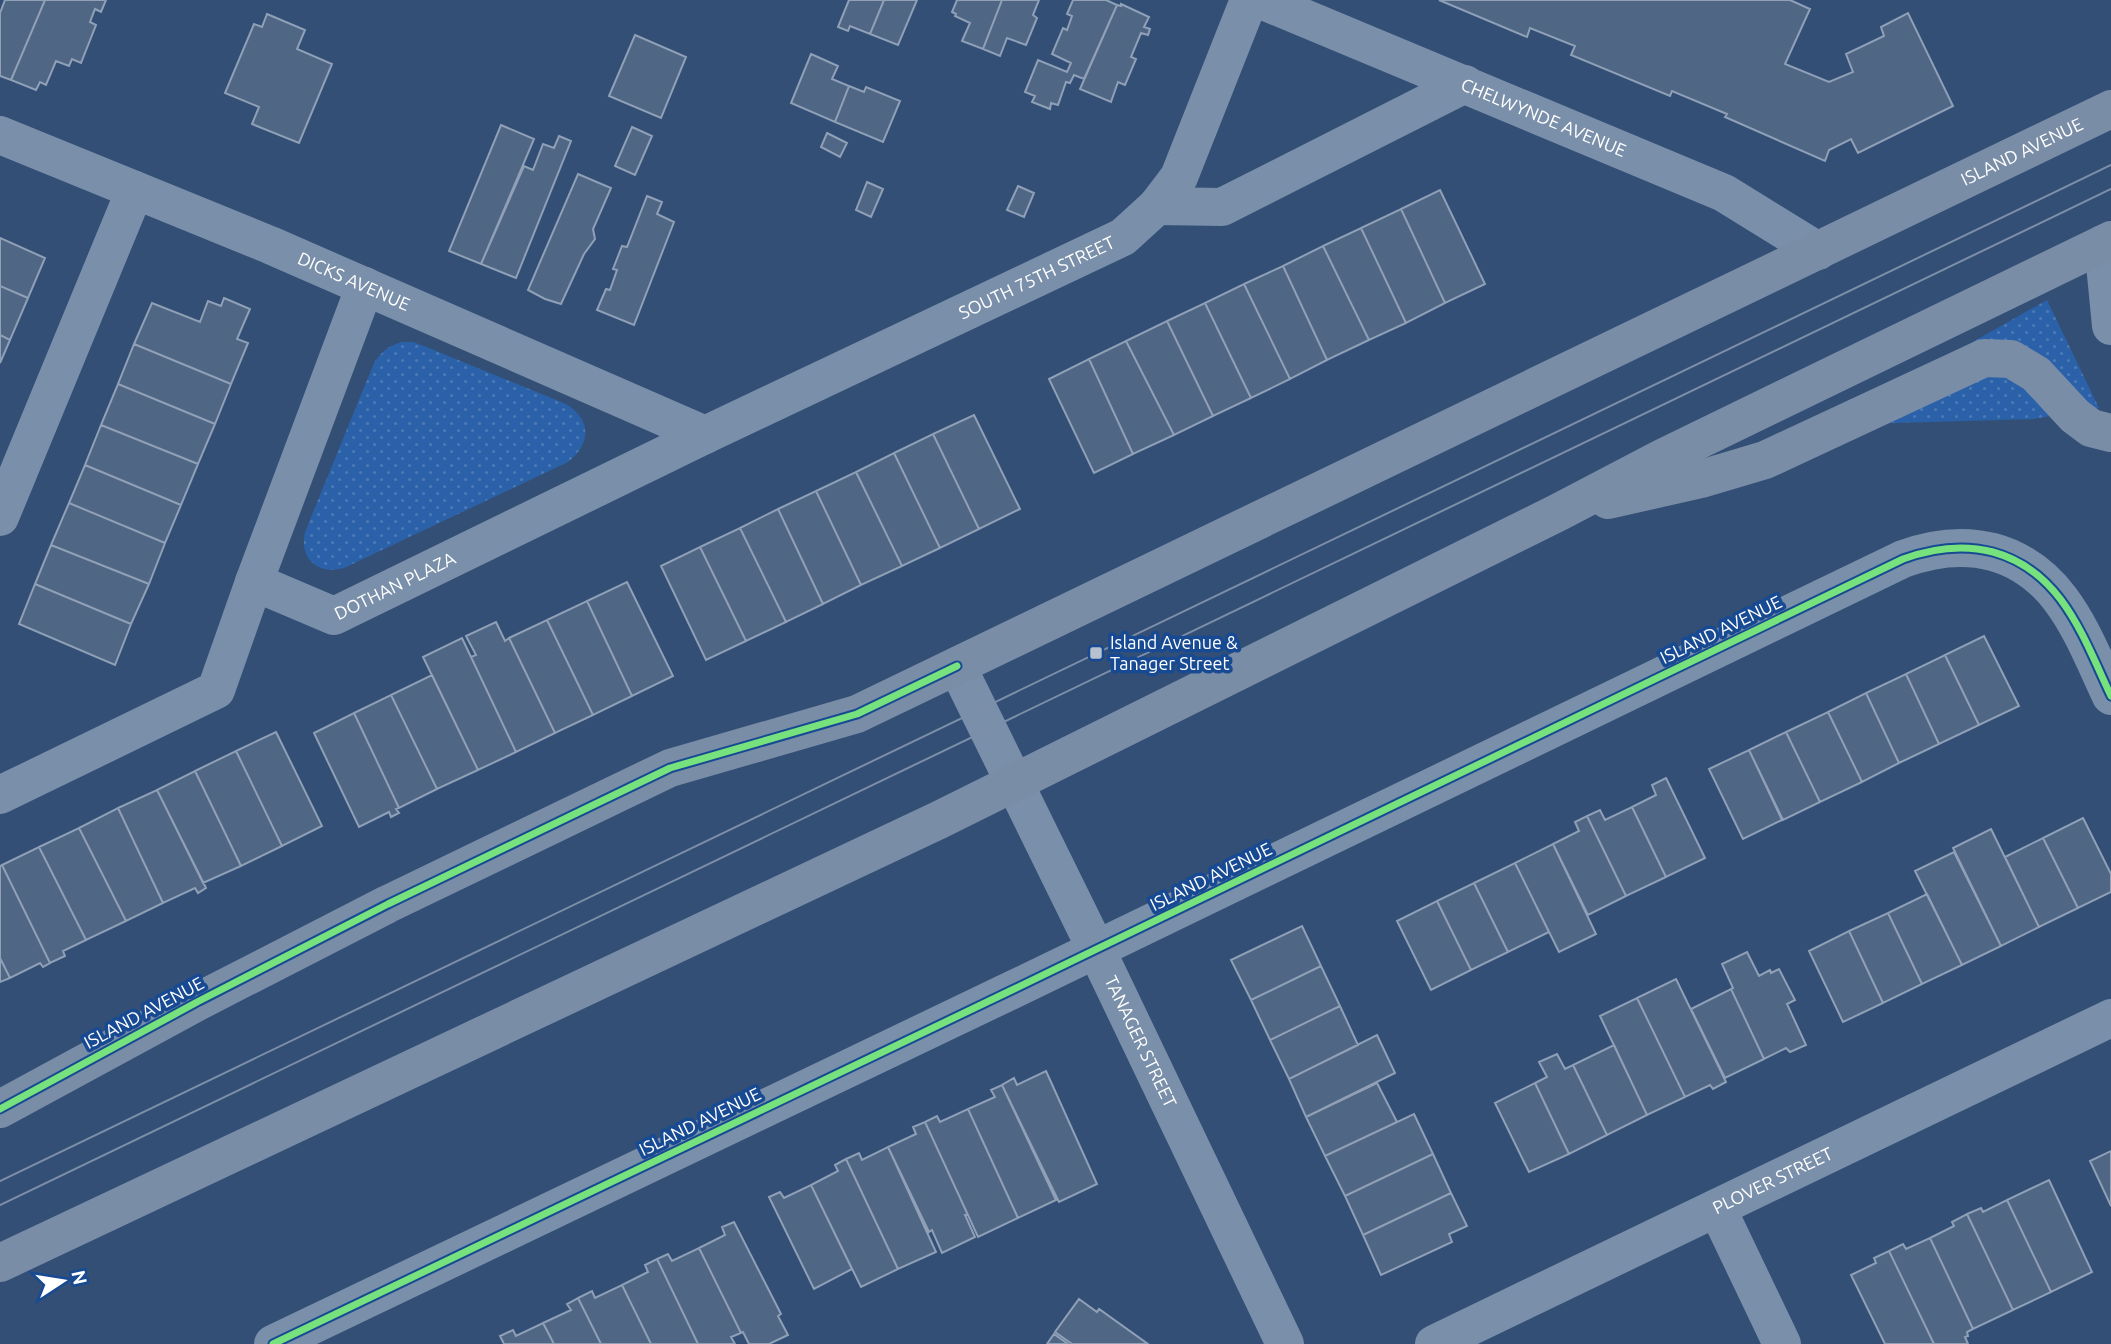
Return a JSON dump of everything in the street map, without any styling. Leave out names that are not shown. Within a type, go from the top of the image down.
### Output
[{"type":"main road","name":"ISLAND AVENUE","points":[[0,1109],[199,1002],[491,852],[670,768],[856,714],[2111,108]]},
{"type":"main road","points":[[0,1263],[1014,783],[1662,458],[2107,242]]},
{"type":"main road","points":[[1559,512],[1701,480],[1765,460],[1984,358],[2011,359],[2036,374],[2075,416],[2091,428],[2111,433]]},
{"type":"street","name":"SOUTH 75TH STREET","points":[[705,435],[1122,237],[1157,206],[1179,177],[1249,0]]},
{"type":"street","name":"CHELWYNDE AVENUE","points":[[1261,0],[1724,193],[1818,251]]},
{"type":"street","points":[[1157,206],[1222,207],[1465,84]]},
{"type":"street","name":"DICKS AVENUE","points":[[0,135],[365,286],[705,435]]},
{"type":"street","points":[[0,517],[135,190]]},
{"type":"street","points":[[2107,242],[2111,326]]},
{"type":"street","points":[[0,795],[216,690],[365,286]]},
{"type":"street","name":"DOTHAN PLAZA","points":[[254,582],[334,616],[705,435]]},
{"type":"street","name":"ISLAND AVENUE","points":[[273,1344],[1891,565],[1923,552],[1964,547],[1985,550],[2006,556],[2034,571],[2059,597],[2070,614],[2111,696]]},
{"type":"street","name":"TANAGER STREET","points":[[957,666],[1285,1344]]},
{"type":"street","name":"PLOVER STREET","points":[[1434,1344],[2111,1018]]},
{"type":"street","points":[[1717,1208],[1782,1344]]},
{"type":"shaded area","points":[[2047,300],[2099,408],[2033,419],[1826,425]]},
{"type":"shaded area","points":[[402,342],[424,346],[566,404],[581,417],[584,440],[576,455],[568,462],[344,568],[335,570],[319,567],[312,563],[305,550],[305,532],[374,363],[386,349]]},
{"type":"building","points":[[5,0],[45,0],[11,80],[0,76],[0,13]]},
{"type":"building","points":[[45,0],[106,0],[101,12],[95,9],[90,22],[96,25],[81,63],[72,59],[69,66],[56,61],[46,85],[40,82],[36,90],[11,80]]},
{"type":"building","points":[[849,0],[884,0],[870,34],[850,26],[848,31],[838,27]]},
{"type":"building","points":[[884,0],[917,0],[898,45],[870,34]]},
{"type":"building","points":[[957,0],[1002,0],[983,49],[962,41],[970,23],[952,12]]},
{"type":"building","points":[[1002,0],[1039,0],[1033,15],[1037,18],[1026,45],[1007,38],[1000,56],[983,49]]},
{"type":"building","points":[[1073,0],[1106,0],[1117,5],[1084,79],[1074,75],[1070,83],[1066,82],[1058,105],[1051,103],[1050,109],[1032,102],[1035,96],[1025,92],[1038,60],[1067,72],[1071,63],[1052,54],[1063,28],[1067,30],[1072,16],[1067,14]]},
{"type":"building","points":[[1439,0],[1790,0],[1810,9],[1785,64],[1829,82],[1853,72],[1846,54],[1884,36],[1881,27],[1908,13],[1953,106],[1858,153],[1851,139],[1829,150],[1825,161],[1672,91],[1670,96],[1571,55],[1575,46],[1530,28],[1527,37]]},
{"type":"building","points":[[1121,4],[1149,17],[1144,27],[1150,29],[1148,35],[1141,33],[1131,57],[1136,59],[1125,85],[1118,82],[1111,102],[1080,89],[1117,5]]},
{"type":"building","points":[[267,14],[305,30],[297,49],[332,64],[299,143],[252,124],[259,107],[225,93],[254,24],[262,27]]},
{"type":"building","points":[[635,35],[686,57],[661,118],[609,96]]},
{"type":"building","points":[[811,54],[838,66],[832,79],[849,86],[835,122],[791,103]]},
{"type":"building","points":[[849,86],[864,92],[866,87],[900,101],[883,142],[835,122]]},
{"type":"building","points":[[501,125],[534,139],[481,264],[449,251]]},
{"type":"building","points":[[632,127],[652,136],[635,175],[615,166]]},
{"type":"building","points":[[827,133],[847,143],[840,157],[821,147]]},
{"type":"building","points":[[559,136],[571,141],[516,278],[481,264],[524,166],[533,170],[543,144],[554,148]]},
{"type":"building","points":[[578,174],[611,188],[593,229],[595,239],[584,254],[561,304],[528,290]]},
{"type":"building","points":[[867,182],[883,189],[871,217],[856,210]]},
{"type":"building","points":[[1018,186],[1034,193],[1024,217],[1007,210]]},
{"type":"building","points":[[1440,190],[1485,284],[1445,303],[1401,209]]},
{"type":"building","points":[[647,196],[662,202],[657,214],[674,222],[634,325],[597,310],[606,289],[610,290],[617,270],[613,269],[622,246],[627,247]]},
{"type":"building","points":[[1401,209],[1445,303],[1406,323],[1361,228]]},
{"type":"building","points":[[1361,228],[1406,323],[1369,340],[1323,246]]},
{"type":"building","points":[[0,238],[45,258],[28,298],[0,286]]},
{"type":"building","points":[[1323,246],[1369,340],[1327,360],[1283,266]]},
{"type":"building","points":[[1283,266],[1327,360],[1290,379],[1244,284]]},
{"type":"building","points":[[1244,284],[1290,379],[1251,398],[1205,303]]},
{"type":"building","points":[[0,286],[28,298],[10,340],[0,335]]},
{"type":"building","points":[[224,298],[250,309],[237,339],[248,343],[231,384],[134,344],[152,303],[200,322],[208,301],[221,306]]},
{"type":"building","points":[[1205,303],[1251,398],[1213,416],[1167,321]]},
{"type":"building","points":[[1167,321],[1213,416],[1174,435],[1126,341]]},
{"type":"building","points":[[0,335],[10,340],[0,363]]},
{"type":"building","points":[[1126,341],[1174,435],[1133,454],[1089,359]]},
{"type":"building","points":[[134,344],[231,384],[215,424],[118,384]]},
{"type":"building","points":[[1089,359],[1133,454],[1094,473],[1049,379]]},
{"type":"building","points":[[118,384],[215,424],[198,464],[101,425]]},
{"type":"building","points":[[974,415],[1020,509],[979,529],[933,434]]},
{"type":"building","points":[[101,425],[198,464],[181,505],[85,465]]},
{"type":"building","points":[[933,434],[979,529],[940,548],[894,453]]},
{"type":"building","points":[[894,453],[940,548],[902,566],[856,472]]},
{"type":"building","points":[[85,465],[181,505],[165,543],[69,503]]},
{"type":"building","points":[[856,472],[902,566],[861,585],[816,491]]},
{"type":"building","points":[[816,491],[861,585],[823,604],[778,509]]},
{"type":"building","points":[[69,503],[165,543],[149,584],[51,545]]},
{"type":"building","points":[[778,509],[823,604],[786,622],[740,528]]},
{"type":"building","points":[[740,528],[786,622],[746,641],[700,547]]},
{"type":"building","points":[[51,545],[149,584],[131,624],[35,584]]},
{"type":"building","points":[[700,547],[746,641],[706,660],[661,566]]},
{"type":"building","points":[[627,582],[673,676],[632,696],[587,601]]},
{"type":"building","points":[[35,584],[131,624],[115,665],[19,624]]},
{"type":"building","points":[[587,601],[632,696],[593,715],[547,620]]},
{"type":"building","points":[[547,620],[593,715],[555,733],[509,638]]},
{"type":"building","points":[[496,622],[505,641],[509,638],[555,733],[516,752],[471,657],[476,655],[466,636]]},
{"type":"building","points":[[1984,636],[2019,706],[1979,725],[1945,655]]},
{"type":"building","points":[[462,638],[516,752],[478,770],[423,657]]},
{"type":"building","points":[[1945,655],[1979,725],[1939,744],[1906,674]]},
{"type":"building","points":[[1906,674],[1939,744],[1899,763],[1866,693]]},
{"type":"building","points":[[432,675],[478,770],[437,789],[391,695]]},
{"type":"building","points":[[1866,693],[1899,763],[1862,782],[1828,712]]},
{"type":"building","points":[[391,695],[437,789],[399,808],[354,713]]},
{"type":"building","points":[[1828,712],[1862,782],[1820,802],[1786,732]]},
{"type":"building","points":[[354,713],[399,808],[396,809],[399,813],[391,817],[389,812],[359,827],[314,733]]},
{"type":"building","points":[[276,732],[322,826],[282,846],[236,751]]},
{"type":"building","points":[[1786,732],[1820,802],[1783,820],[1749,750]]},
{"type":"building","points":[[1749,750],[1782,820],[1743,839],[1709,769]]},
{"type":"building","points":[[236,751],[282,846],[241,866],[195,771]]},
{"type":"building","points":[[195,771],[241,866],[203,883],[157,790]]},
{"type":"building","points":[[1666,778],[1705,858],[1666,877],[1632,807],[1656,795],[1652,785]]},
{"type":"building","points":[[157,790],[206,888],[198,893],[195,888],[163,903],[118,808]]},
{"type":"building","points":[[1632,807],[1666,877],[1626,896],[1587,816],[1600,810],[1605,820]]},
{"type":"building","points":[[118,808],[163,903],[126,921],[79,828]]},
{"type":"building","points":[[1587,816],[1626,896],[1588,915],[1553,844],[1579,831],[1575,822]]},
{"type":"building","points":[[2083,818],[2111,874],[2111,892],[2078,908],[2043,838]]},
{"type":"building","points":[[79,828],[126,921],[86,940],[39,847]]},
{"type":"building","points":[[1991,829],[2039,927],[2001,946],[1953,848]]},
{"type":"building","points":[[2043,838],[2078,908],[2039,927],[2005,857]]},
{"type":"building","points":[[1553,844],[1596,934],[1559,952],[1515,863]]},
{"type":"building","points":[[39,847],[86,940],[63,951],[65,956],[50,963],[2,865]]},
{"type":"building","points":[[1954,852],[2001,946],[1962,965],[1915,871]]},
{"type":"building","points":[[1515,863],[1549,932],[1508,952],[1474,883]]},
{"type":"building","points":[[2,865],[50,963],[43,967],[40,963],[10,978],[0,958]]},
{"type":"building","points":[[1474,883],[1508,952],[1471,970],[1437,901]]},
{"type":"building","points":[[1927,894],[1962,965],[1922,984],[1888,913]]},
{"type":"building","points":[[1437,901],[1471,970],[1431,990],[1397,921]]},
{"type":"building","points":[[1888,913],[1922,984],[1883,1003],[1849,931]]},
{"type":"building","points":[[1302,926],[1321,966],[1251,1000],[1231,960]]},
{"type":"building","points":[[1849,931],[1883,1003],[1843,1022],[1809,951]]},
{"type":"building","points":[[1747,952],[1759,976],[1779,969],[1795,1000],[1787,1004],[1806,1045],[1790,1052],[1786,1048],[1764,1059],[1722,964]]},
{"type":"building","points":[[0,958],[10,978],[0,982]]},
{"type":"building","points":[[1321,966],[1340,1006],[1270,1040],[1251,1000]]},
{"type":"building","points":[[1676,979],[1726,1082],[1713,1089],[1710,1085],[1685,1097],[1637,998]]},
{"type":"building","points":[[1731,989],[1764,1059],[1725,1078],[1691,1009]]},
{"type":"building","points":[[1637,998],[1685,1097],[1647,1115],[1600,1016]]},
{"type":"building","points":[[1340,1006],[1358,1045],[1289,1079],[1270,1040]]},
{"type":"building","points":[[1377,1035],[1395,1073],[1306,1117],[1289,1079]]},
{"type":"building","points":[[1614,1045],[1647,1115],[1607,1135],[1573,1065]]},
{"type":"building","points":[[1557,1054],[1565,1069],[1573,1065],[1607,1135],[1569,1154],[1535,1083],[1547,1077],[1539,1062]]},
{"type":"building","points":[[1046,1071],[1097,1184],[1059,1202],[1002,1085],[1014,1078],[1017,1085]]},
{"type":"building","points":[[1377,1083],[1397,1122],[1325,1156],[1306,1117]]},
{"type":"building","points":[[1535,1083],[1569,1154],[1529,1172],[1495,1103]]},
{"type":"building","points":[[1002,1085],[1056,1200],[1018,1218],[968,1109],[995,1097],[991,1090]]},
{"type":"building","points":[[968,1109],[1018,1218],[978,1237],[925,1122],[937,1116],[940,1122]]},
{"type":"building","points":[[1414,1114],[1433,1154],[1345,1196],[1325,1156]]},
{"type":"building","points":[[925,1122],[968,1215],[965,1215],[975,1237],[942,1253],[888,1147],[916,1134],[913,1127]]},
{"type":"building","points":[[888,1147],[936,1252],[898,1269],[846,1159],[859,1153],[862,1160]]},
{"type":"building","points":[[2111,1151],[2111,1206],[2090,1161]]},
{"type":"building","points":[[1433,1154],[1451,1193],[1363,1235],[1345,1196]]},
{"type":"building","points":[[846,1159],[898,1269],[861,1287],[811,1185],[838,1171],[835,1165]]},
{"type":"building","points":[[2049,1180],[2092,1272],[2051,1292],[2007,1200]]},
{"type":"building","points":[[811,1185],[852,1269],[814,1289],[769,1197],[780,1192],[784,1198]]},
{"type":"building","points":[[1451,1193],[1467,1226],[1449,1234],[1452,1242],[1381,1275],[1363,1235]]},
{"type":"building","points":[[2007,1200],[2051,1292],[2013,1310],[1967,1214],[1981,1208],[1983,1212]]},
{"type":"building","points":[[1967,1214],[2013,1310],[1973,1329],[1930,1238],[1954,1226],[1952,1222]]},
{"type":"building","points":[[734,1222],[781,1314],[778,1316],[788,1335],[769,1344],[749,1344],[699,1248],[725,1235],[722,1227]]},
{"type":"building","points":[[1930,1238],[1973,1329],[1967,1332],[1968,1336],[1965,1337],[1968,1344],[1934,1344],[1889,1251],[1903,1244],[1906,1249]]},
{"type":"building","points":[[699,1248],[741,1333],[731,1337],[735,1344],[698,1344],[657,1259],[668,1254],[672,1261]]},
{"type":"building","points":[[1889,1251],[1934,1344],[1885,1344],[1851,1275],[1876,1263],[1874,1258]]},
{"type":"building","points":[[657,1259],[698,1344],[651,1344],[622,1285],[648,1272],[645,1265]]},
{"type":"building","points":[[622,1285],[651,1344],[601,1344],[578,1298],[592,1291],[595,1298]]},
{"type":"building","points":[[578,1298],[601,1344],[554,1344],[543,1323],[571,1310],[567,1304]]},
{"type":"building","points":[[1079,1299],[1097,1312],[1099,1309],[1148,1344],[1072,1344],[1055,1332]]},
{"type":"building","points":[[543,1323],[554,1344],[504,1344],[500,1336],[513,1330],[516,1336]]},
{"type":"building","points":[[1054,1334],[1068,1344],[1047,1344]]},
{"type":"tram line","points":[[0,1181],[2111,165]]},
{"type":"tram line","points":[[0,1205],[2111,189]]},
{"type":"cycle path","points":[[273,1344],[1903,559],[1936,550],[1970,548],[1993,552],[2017,561],[2037,574],[2053,590],[2080,630],[2111,696]]},
{"type":"cycle path","points":[[0,1109],[199,1001],[388,904],[670,768],[857,714],[957,666]]},
{"type":"place","name":"Island Avenue & Tanager Street","points":[[1096,653]]}]
